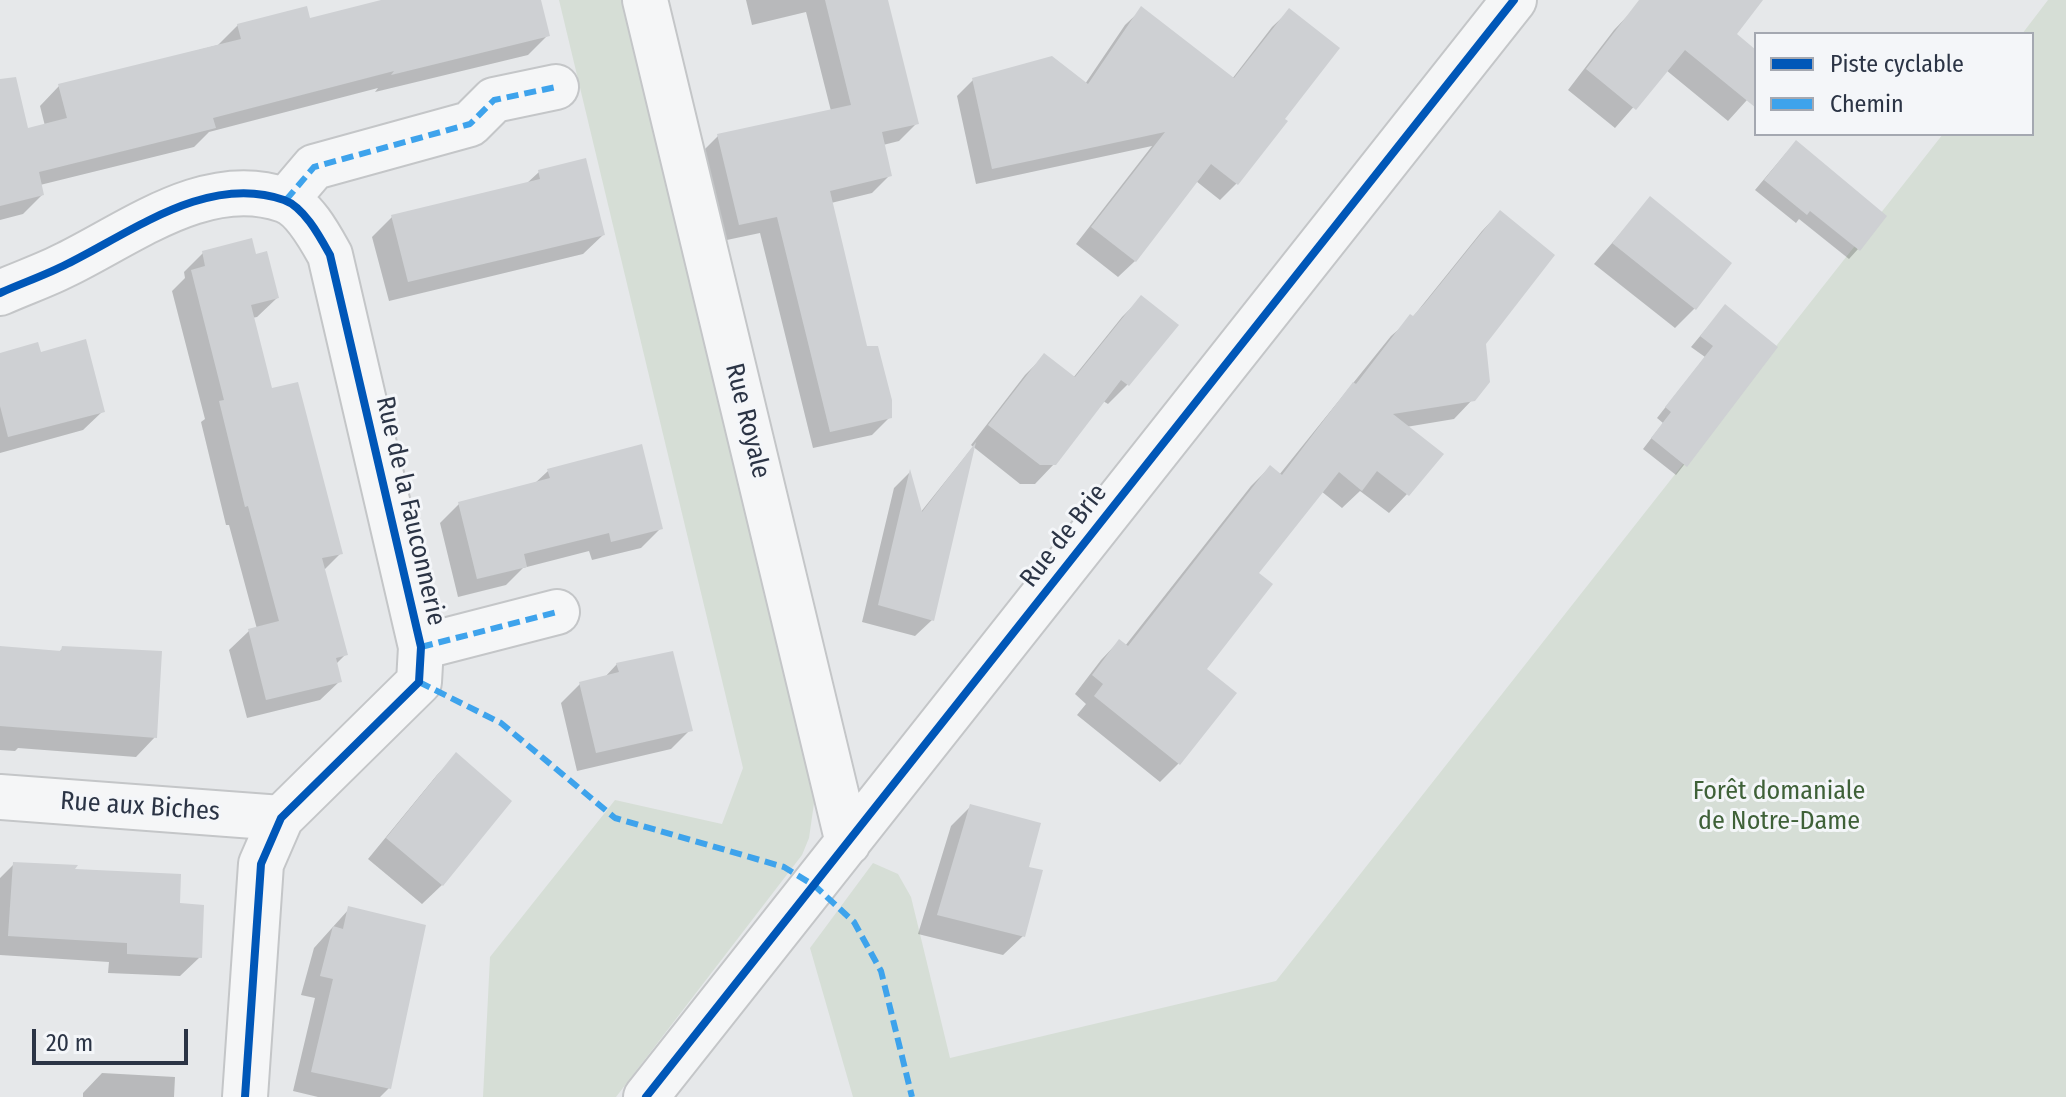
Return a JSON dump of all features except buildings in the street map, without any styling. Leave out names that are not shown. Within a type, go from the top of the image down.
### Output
[{"type":"street","name":"Rue Royale","points":[[645,0],[848,843]]},
{"type":"street","name":"Rue de Brie","points":[[646,1097],[1514,0]]},
{"type":"street","points":[[0,293],[66,265],[166,211],[233,192],[286,200],[314,167],[470,124],[494,100],[556,87]]},
{"type":"street","name":"Rue de la Fauconnerie","points":[[245,1097],[261,864],[281,818],[419,682],[421,647],[330,255],[312,223],[286,200]]},
{"type":"street","name":"Rue de la Fauconnerie","points":[[421,647],[557,612]]},
{"type":"street","name":"Rue aux Biches","points":[[0,797],[281,818]]},
{"type":"green space","points":[[559,0],[625,0],[815,796],[809,838],[802,855],[616,1097],[483,1097],[490,957],[615,800],[722,824],[743,768]]},
{"type":"green space","name":"Forêt domaniale de Notre-Dame","points":[[2048,0],[2066,0],[2066,1097],[853,1097],[810,948],[873,863],[898,874],[911,897],[950,1058],[1276,981],[1941,136],[2034,136],[2034,32],[2024,32]]},
{"type":"marked path","points":[[286,200],[314,167],[470,124],[494,100],[556,87]]},
{"type":"marked path","points":[[421,647],[557,612]]},
{"type":"marked path","points":[[419,682],[501,723],[615,818],[784,867],[815,886],[854,922],[881,971],[912,1097]]},
{"type":"cycle path","points":[[646,1097],[1514,0]]},
{"type":"cycle path","points":[[0,293],[59,268],[171,210],[227,194],[256,194],[291,204],[311,223],[330,255],[421,647],[419,682],[281,818],[261,864],[245,1097]]}]
